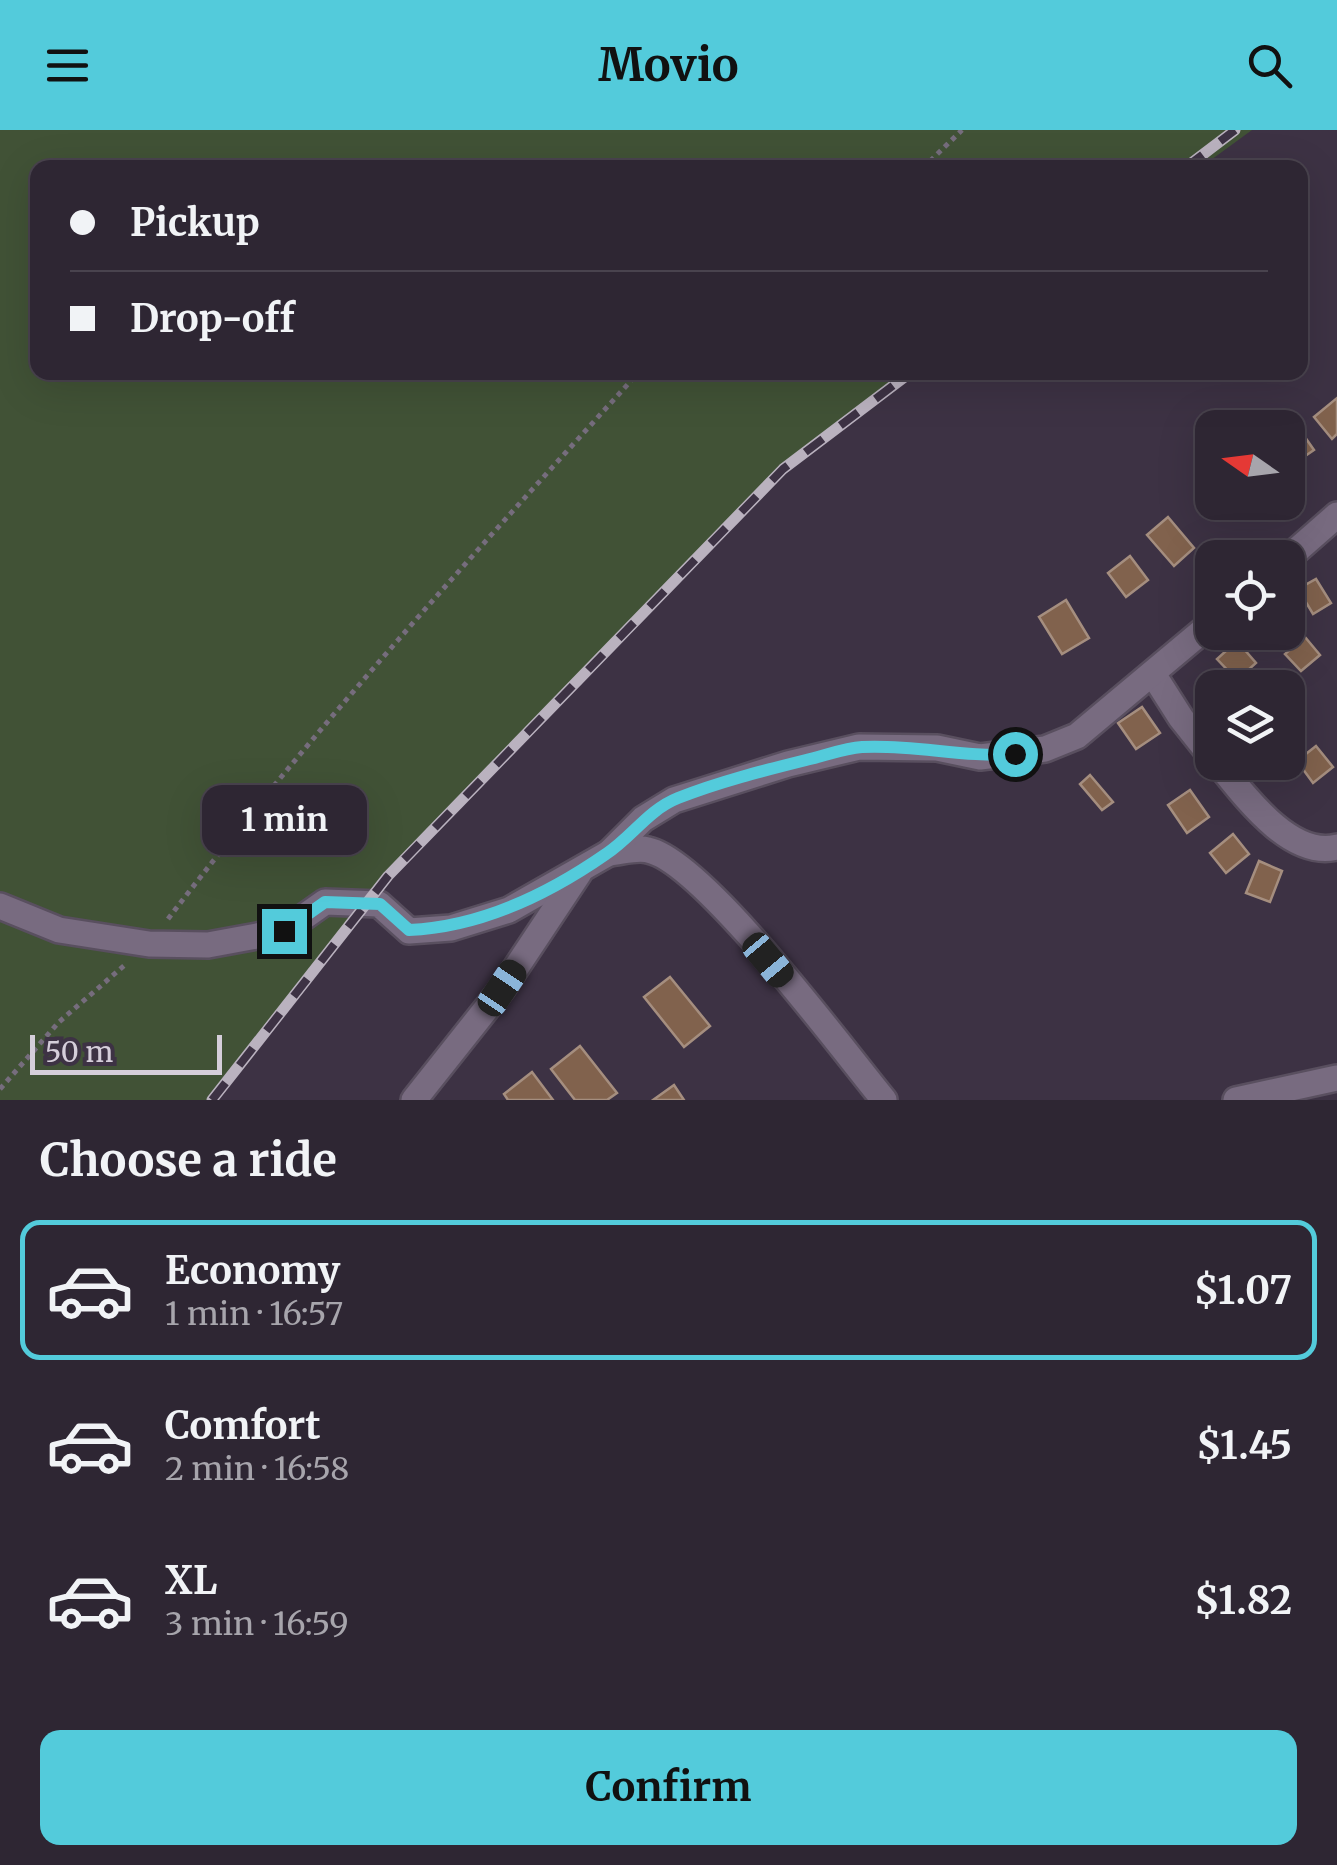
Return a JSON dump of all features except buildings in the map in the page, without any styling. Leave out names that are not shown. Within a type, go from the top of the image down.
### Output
[{"type":"street","points":[[1305,543],[1337,516]]},
{"type":"street","points":[[0,906],[59,930],[149,944],[208,945],[284,931],[325,902],[380,904],[409,930],[451,928],[508,910],[582,869],[609,853],[643,820],[674,800],[743,777],[859,746],[937,748],[980,757],[1045,749],[1078,736],[1195,638]]},
{"type":"street","points":[[1153,674],[1195,735]]},
{"type":"street","points":[[1232,780],[1297,844],[1327,850],[1337,847]]},
{"type":"street","points":[[609,853],[648,850],[682,867],[722,904],[884,1100]]},
{"type":"street","points":[[414,1100],[502,988],[582,869]]},
{"type":"street","points":[[1236,1100],[1337,1078]]},
{"type":"path","points":[[932,160],[962,130]]},
{"type":"path","points":[[0,1090],[59,1022],[149,944],[291,767],[496,529],[632,380]]},
{"type":"green space","points":[[0,130],[1252,130],[1211,160],[30,160],[30,380],[906,380],[783,469],[388,876],[212,1100],[0,1100]]},
{"type":"railway","points":[[1196,160],[1235,130]]},
{"type":"railway","points":[[212,1100],[388,876],[783,469],[900,380]]},
{"type":"route","points":[[284,931],[325,902],[380,904],[409,930],[451,928],[508,910],[609,853],[643,820],[674,800],[859,746],[937,748],[980,757],[1015,754]]}]
